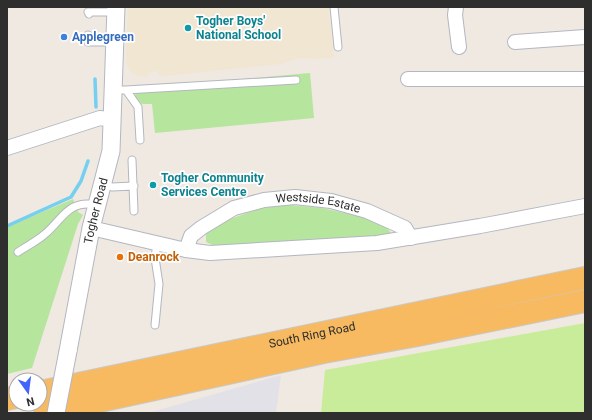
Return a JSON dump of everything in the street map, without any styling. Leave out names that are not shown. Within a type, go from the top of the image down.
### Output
[{"type":"highway","name":"South Ring Road","points":[[48,390],[585,278]]},
{"type":"highway","name":"South Ring Road","points":[[45,413],[324,352],[418,335],[585,301]]},
{"type":"street","points":[[456,7],[455,15],[459,47]]},
{"type":"street","name":"Togher Road","points":[[56,413],[91,228],[111,151],[112,120],[119,90],[114,42],[116,10]]},
{"type":"street","points":[[515,42],[585,37]]},
{"type":"street","points":[[408,79],[585,79]]},
{"type":"street","points":[[7,148],[100,118],[112,120]]},
{"type":"street","name":"Westside Estate","points":[[186,250],[191,236],[201,228],[234,208],[264,200],[295,197],[331,201],[366,211],[405,228],[411,238]]},
{"type":"street","points":[[91,228],[186,250],[210,253],[377,243],[585,206]]},
{"type":"lane","points":[[334,7],[338,47]]},
{"type":"lane","points":[[88,14],[88,12],[116,10]]},
{"type":"lane","points":[[88,35],[88,42],[114,42]]},
{"type":"lane","points":[[119,90],[296,80]]},
{"type":"lane","points":[[119,90],[138,107],[140,140]]},
{"type":"lane","points":[[132,160],[134,211]]},
{"type":"lane","points":[[102,184],[112,187],[134,186]]},
{"type":"lane","points":[[18,252],[45,234],[67,210],[86,203],[97,205]]},
{"type":"lane","points":[[155,325],[159,284],[155,258],[157,243]]},
{"type":"shaded area","points":[[128,7],[328,7],[334,57],[319,59],[300,58],[280,64],[162,76],[156,71],[149,72],[147,77],[137,76],[132,73],[126,63]]},
{"type":"shaded area","points":[[281,375],[276,413],[148,413]]},
{"type":"green space","points":[[310,73],[314,118],[155,133],[152,104],[142,104],[135,97],[137,86],[161,86]]},
{"type":"green space","points":[[73,199],[78,212],[83,215],[78,224],[32,368],[15,372],[8,372],[7,374],[8,241],[7,227]]},
{"type":"green space","points":[[289,205],[322,208],[362,217],[386,227],[392,234],[385,237],[215,246],[206,242],[206,234],[222,222],[261,208]]},
{"type":"green space","points":[[585,323],[585,413],[321,413],[325,370]]},
{"type":"waterway","points":[[95,79],[96,107]]},
{"type":"waterway","points":[[7,226],[71,197],[81,181],[88,161]]},
{"type":"place","name":"Togher Boys' National School","points":[[188,28]]},
{"type":"place","name":"Applegreen","points":[[64,37]]},
{"type":"place","name":"Togher Community Services Centre","points":[[153,185]]},
{"type":"place","name":"Deanrock","points":[[120,257]]}]
